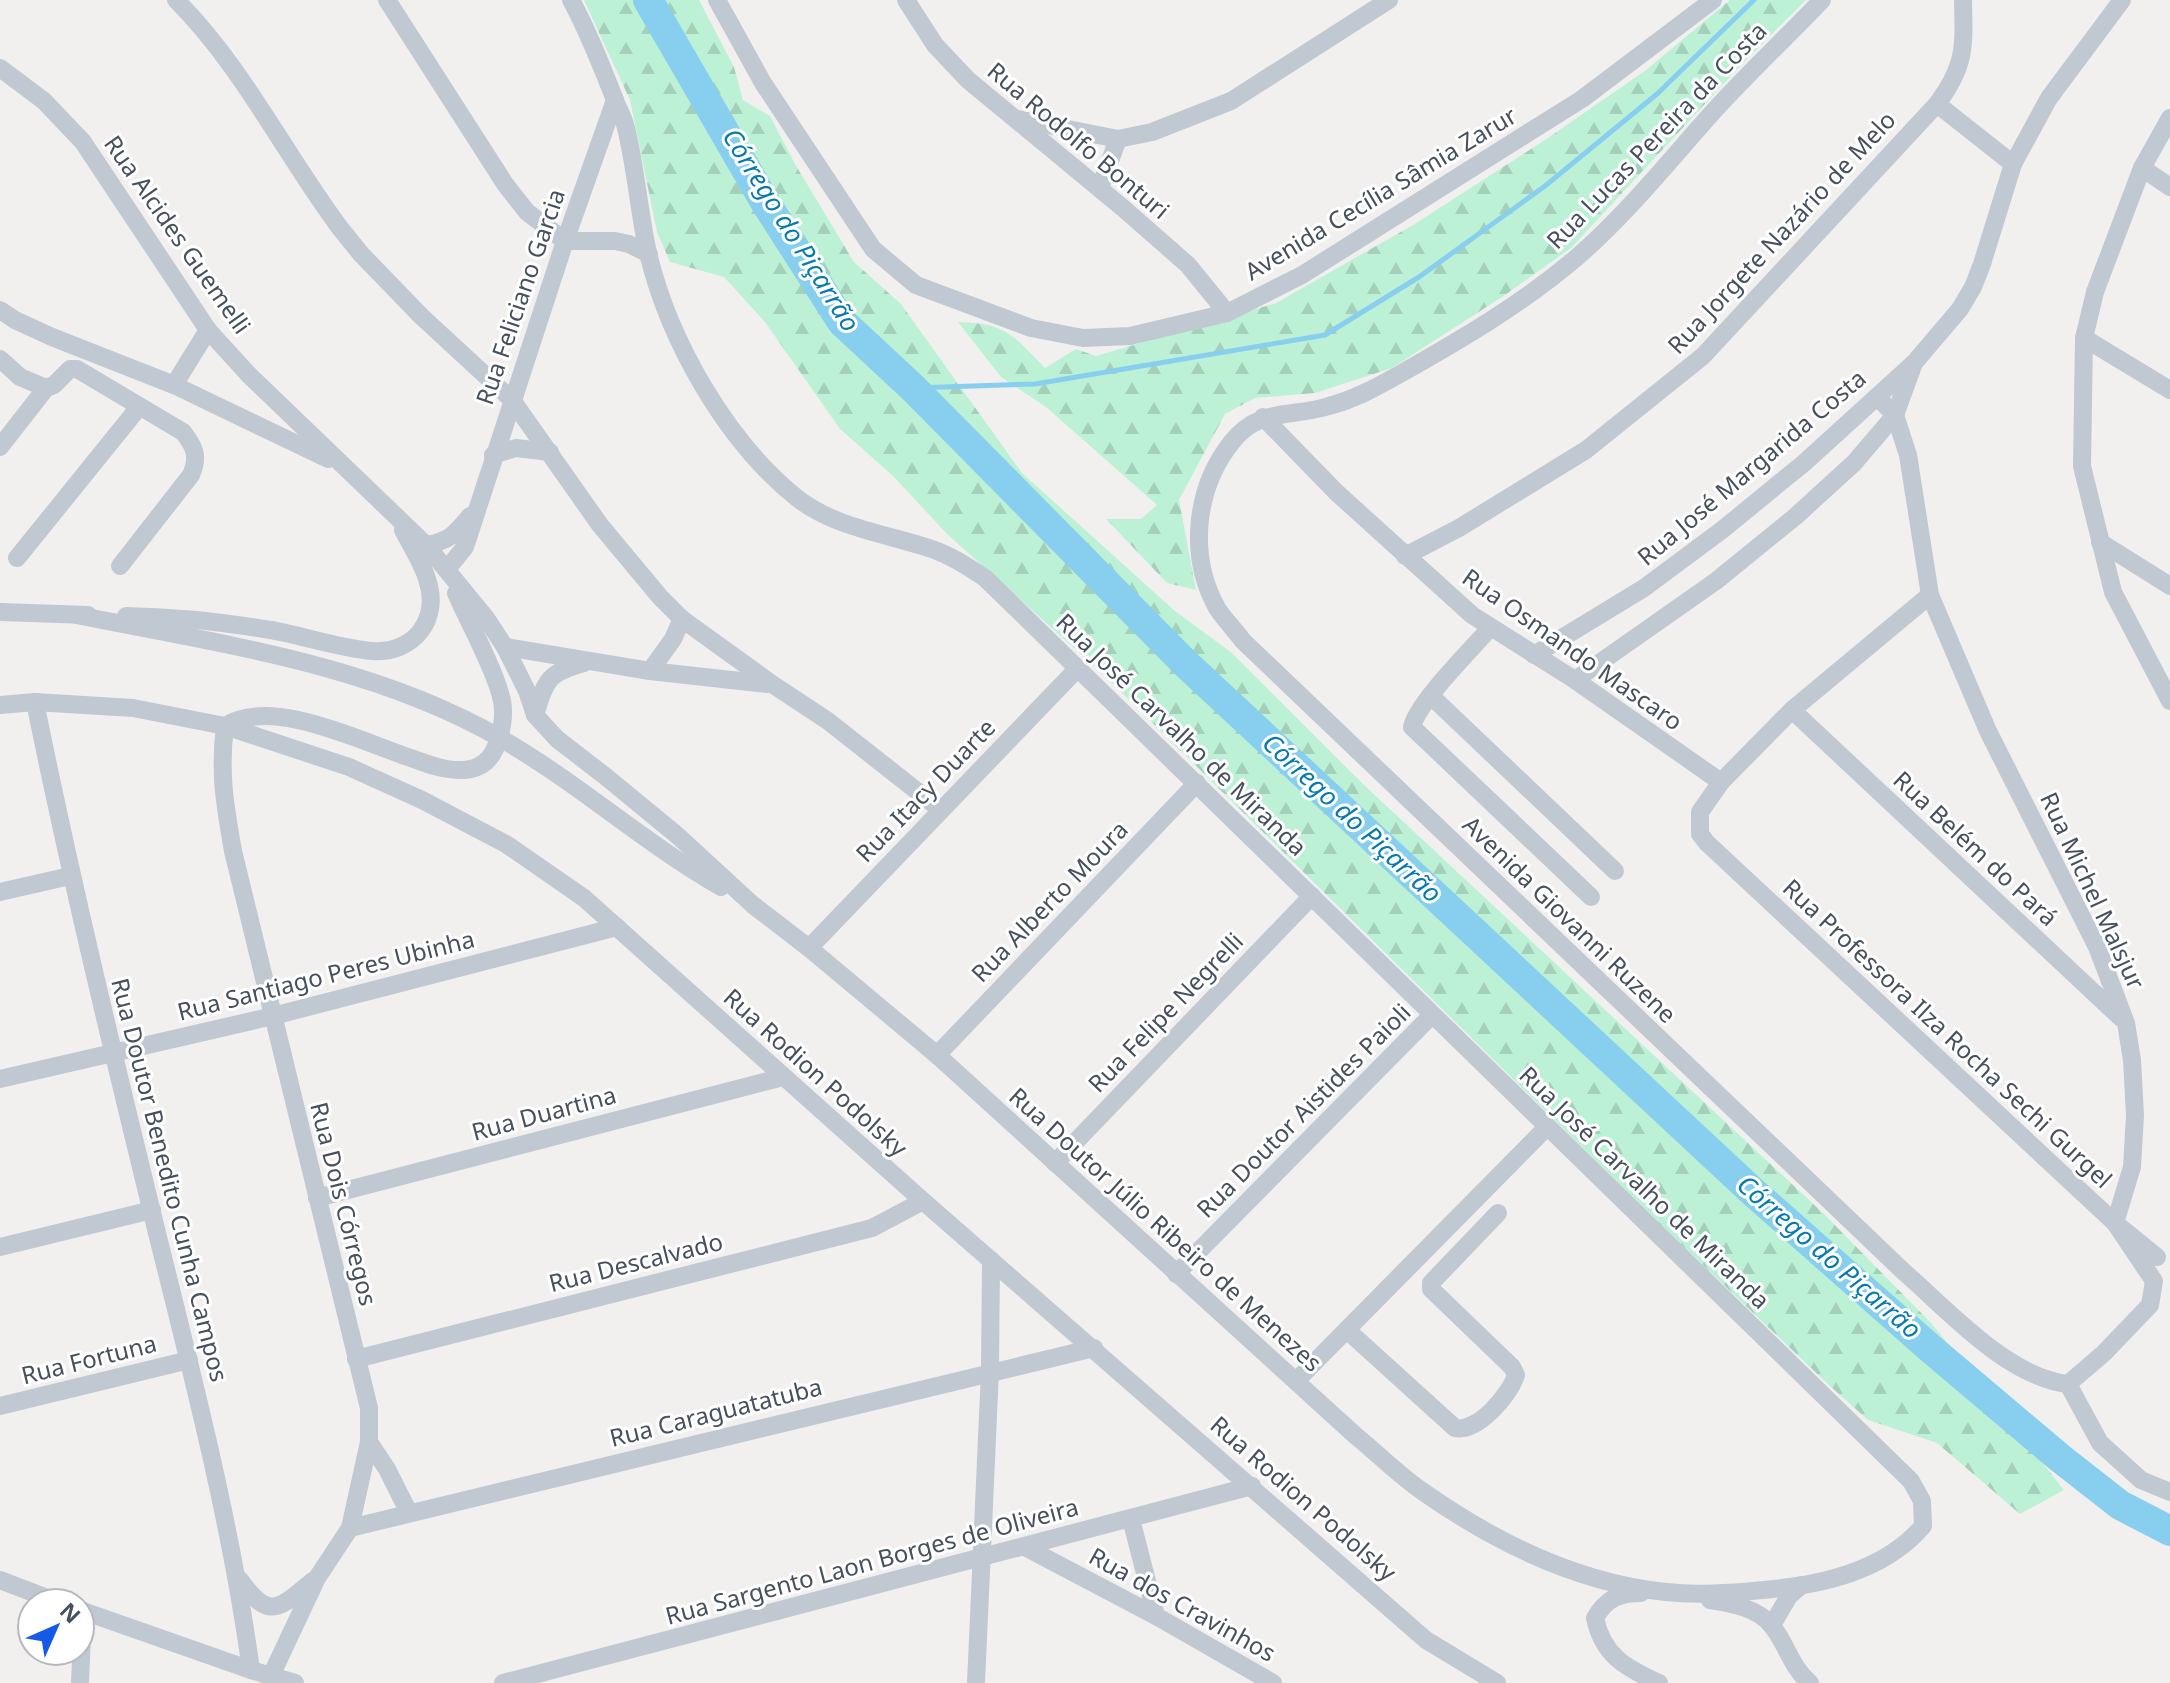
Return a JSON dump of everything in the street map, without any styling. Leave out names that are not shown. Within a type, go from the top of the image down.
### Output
[{"type":"street","points":[[176,0],[203,27],[322,205],[361,254],[421,316],[512,400],[600,525],[660,597],[682,619],[828,721],[941,810]]},
{"type":"street","points":[[387,0],[515,199],[543,227],[565,241],[615,241],[649,254]]},
{"type":"street","name":"Rua José Carvalho de Miranda","points":[[571,0],[599,56],[626,125],[649,254],[666,311],[688,357],[751,454],[800,500],[837,519],[956,559],[985,578],[1889,1460]]},
{"type":"street","name":"Avenida Cecília Sâmia Zarur","points":[[717,0],[763,83],[873,249],[916,285],[1031,328],[1083,338],[1130,336],[1227,313],[1302,275],[1558,114],[1713,0]]},
{"type":"street","name":"Rua Rodolfo Bonturi","points":[[906,0],[935,45],[968,80],[1188,265],[1227,313]]},
{"type":"street","points":[[1015,118],[1118,139],[1152,132],[1231,101],[1389,0]]},
{"type":"street","name":"Rua Lucas Pereira da Costa","points":[[1263,417],[1327,407],[1364,394],[1514,308],[1578,256],[1822,0]]},
{"type":"street","name":"Rua Jorgete Nazário de Melo","points":[[1405,556],[1459,528],[1586,450],[1703,356],[1937,104],[1954,80],[1960,65],[1964,41],[1963,0]]},
{"type":"street","name":"Rua José Margarida Costa","points":[[1534,655],[1644,588],[1722,530],[1804,463],[1914,363],[1960,309],[1973,287],[2013,164],[2049,98],[2122,0]]},
{"type":"street","name":"Rua Alcides Guemelli","points":[[0,68],[44,101],[83,142],[208,330],[249,375],[426,545],[447,569]]},
{"type":"street","name":"Rua Feliciano Garcia","points":[[447,569],[465,547],[493,455],[615,100]]},
{"type":"street","points":[[1937,104],[2013,164]]},
{"type":"street","points":[[2170,118],[2142,168],[2095,292],[2084,338],[2082,466],[2113,592],[2170,701]]},
{"type":"street","points":[[1100,188],[1118,139]]},
{"type":"street","points":[[2142,168],[2170,187]]},
{"type":"street","points":[[0,310],[52,337],[174,385],[346,467]]},
{"type":"street","points":[[174,385],[208,330]]},
{"type":"street","points":[[2084,338],[2170,390]]},
{"type":"street","points":[[0,359],[20,377],[46,388]]},
{"type":"street","name":"Rua José Margarida Costa","points":[[1575,680],[1755,551],[1854,463],[1895,415],[1914,363]]},
{"type":"street","points":[[0,447],[46,388],[54,385],[70,369],[77,369],[183,432],[196,455],[191,475],[120,566]]},
{"type":"street","name":"Rua Michel Malsjur","points":[[1877,397],[1895,415],[1908,455],[1930,595],[1988,731],[2097,947],[2126,1023],[2135,1115],[2132,1167],[2115,1223]]},
{"type":"street","points":[[17,558],[139,407]]},
{"type":"street","name":"Rua Osmando Mascaro","points":[[1263,417],[1336,492],[1490,628],[1575,680],[1721,782]]},
{"type":"street","name":"Avenida Giovanni Ruzene","points":[[1263,417],[1240,431],[1222,458],[1201,504],[1198,534],[1203,570],[1217,608],[1243,641],[1903,1271],[2024,1372],[2048,1382],[2068,1384]]},
{"type":"street","points":[[493,455],[516,448],[550,452]]},
{"type":"street","name":"Rua Feliciano Garcia","points":[[426,545],[452,537],[475,510]]},
{"type":"street","points":[[0,612],[177,617],[270,630],[373,651],[403,648],[416,639],[425,625],[430,594],[428,581],[394,514]]},
{"type":"street","points":[[2100,542],[2170,586]]},
{"type":"street","points":[[225,726],[236,719],[280,716],[344,734],[434,766],[462,770],[487,761],[492,756],[503,718],[501,694],[447,569]]},
{"type":"street","name":"Rua Doutor Júlio Ribeiro de Menezes","points":[[447,569],[505,647],[535,715],[557,739],[678,836],[753,905],[937,1055],[1356,1436],[1421,1490],[1476,1525],[1562,1567],[1666,1592],[1757,1591],[1802,1585],[1880,1562],[1908,1543],[1923,1526],[1922,1501],[1911,1481],[1889,1460]]},
{"type":"street","points":[[1721,782],[1792,710],[1930,595]]},
{"type":"street","points":[[77,615],[345,672],[436,708],[499,737],[668,852],[753,905]]},
{"type":"street","points":[[650,671],[673,639],[682,619]]},
{"type":"street","points":[[1490,628],[1431,696],[1413,720],[1412,727],[1591,897]]},
{"type":"street","points":[[505,647],[650,671],[772,684]]},
{"type":"street","points":[[535,715],[545,682],[553,674],[587,662]]},
{"type":"street","name":"Rua Itacy Duarte","points":[[809,948],[1078,668]]},
{"type":"street","points":[[1431,696],[1615,871]]},
{"type":"street","name":"Rua Rodion Podolsky","points":[[13,703],[133,708],[225,726],[349,767],[460,818],[550,873],[617,927],[923,1201],[1426,1640],[1497,1683]]},
{"type":"street","name":"Rua Doutor Benedito Cunha Campos","points":[[13,703],[70,876],[114,1051],[238,1577],[251,1670]]},
{"type":"street","name":"Rua Belém do Pará","points":[[1792,710],[2126,1023]]},
{"type":"street","name":"Rua Dois Córregos","points":[[225,726],[220,760],[233,851],[369,1408],[369,1442],[350,1528],[317,1578],[270,1679]]},
{"type":"street","name":"Rua Professora Ilza Rocha Sechi Gurgel","points":[[1721,782],[1700,812],[1700,834],[1707,843],[2115,1223],[2157,1257]]},
{"type":"street","name":"Rua Alberto Moura","points":[[937,1055],[1197,783]]},
{"type":"street","points":[[0,892],[70,876]]},
{"type":"street","name":"Rua Felipe Negrelli","points":[[1055,1163],[1312,896]]},
{"type":"street","name":"Rua Santiago Peres Ubinha","points":[[0,1079],[273,1016],[617,927]]},
{"type":"street","name":"Rua Doutor Aistides Paioli","points":[[1176,1274],[1431,1016]]},
{"type":"street","name":"Rua Duartina","points":[[317,1198],[783,1077]]},
{"type":"street","points":[[1296,1381],[1547,1127]]},
{"type":"street","name":"Rua Descalvado","points":[[356,1359],[872,1228],[923,1201]]},
{"type":"street","points":[[0,1247],[152,1210]]},
{"type":"street","points":[[1348,1331],[1455,1428],[1460,1430],[1476,1426],[1508,1392],[1516,1375],[1512,1367],[1431,1289],[1431,1283],[1498,1213]]},
{"type":"street","points":[[2115,1223],[2154,1281],[2150,1305],[2104,1353],[2068,1384],[2100,1443],[2141,1480],[2170,1492]]},
{"type":"street","points":[[976,1683],[990,1371],[991,1260]]},
{"type":"street","name":"Rua Caraguatatuba","points":[[350,1528],[1094,1348]]},
{"type":"street","name":"Rua Fortuna","points":[[0,1406],[189,1360]]},
{"type":"street","points":[[369,1442],[409,1513]]},
{"type":"street","name":"Rua Sargento Laon Borges de Oliveira","points":[[503,1683],[559,1676],[981,1557],[1252,1486]]},
{"type":"street","points":[[1131,1519],[1156,1616]]},
{"type":"street","name":"Rua dos Cravinhos","points":[[1025,1547],[1156,1616],[1273,1683]]},
{"type":"street","points":[[238,1577],[257,1602],[279,1614],[288,1639]]},
{"type":"street","points":[[245,1627],[255,1616],[288,1601],[317,1578]]},
{"type":"street","points":[[1772,1625],[1789,1596],[1802,1585]]},
{"type":"street","points":[[1659,1683],[1617,1659],[1599,1637],[1595,1618],[1603,1604],[1613,1597],[1666,1592],[1751,1610],[1772,1625],[1785,1652],[1801,1676],[1810,1683]]},
{"type":"street","points":[[96,1616],[270,1679],[295,1683]]},
{"type":"green space","points":[[584,0],[699,0],[734,67],[743,100],[770,116],[854,262],[901,304],[1022,473],[1175,611],[1232,653],[1364,785],[1823,1213],[1932,1324],[2064,1490],[2020,1514],[1937,1443],[1868,1420],[1667,1231],[1102,673],[947,534],[893,476],[840,429],[765,322],[724,277],[670,262],[657,232],[630,100]]},
{"type":"green space","points":[[1730,0],[1806,0],[1741,65],[1571,248],[1392,368],[1315,393],[1255,398],[1225,414],[1179,500],[1196,590],[1167,583],[1106,519],[1141,519],[1157,505],[1046,407],[1001,377],[958,322],[987,325],[1008,333],[1045,368],[1076,349],[1096,356],[1276,303],[1413,225],[1548,138],[1646,70]]},
{"type":"waterway","name":"Córrego do Piçarrão","points":[[648,0],[765,202],[842,322],[913,388],[1185,663],[1753,1192],[2060,1458],[2120,1505],[2170,1531]]},
{"type":"waterway","points":[[913,388],[1035,384],[1325,335],[1419,277],[1545,186],[1657,94],[1754,0]]}]
